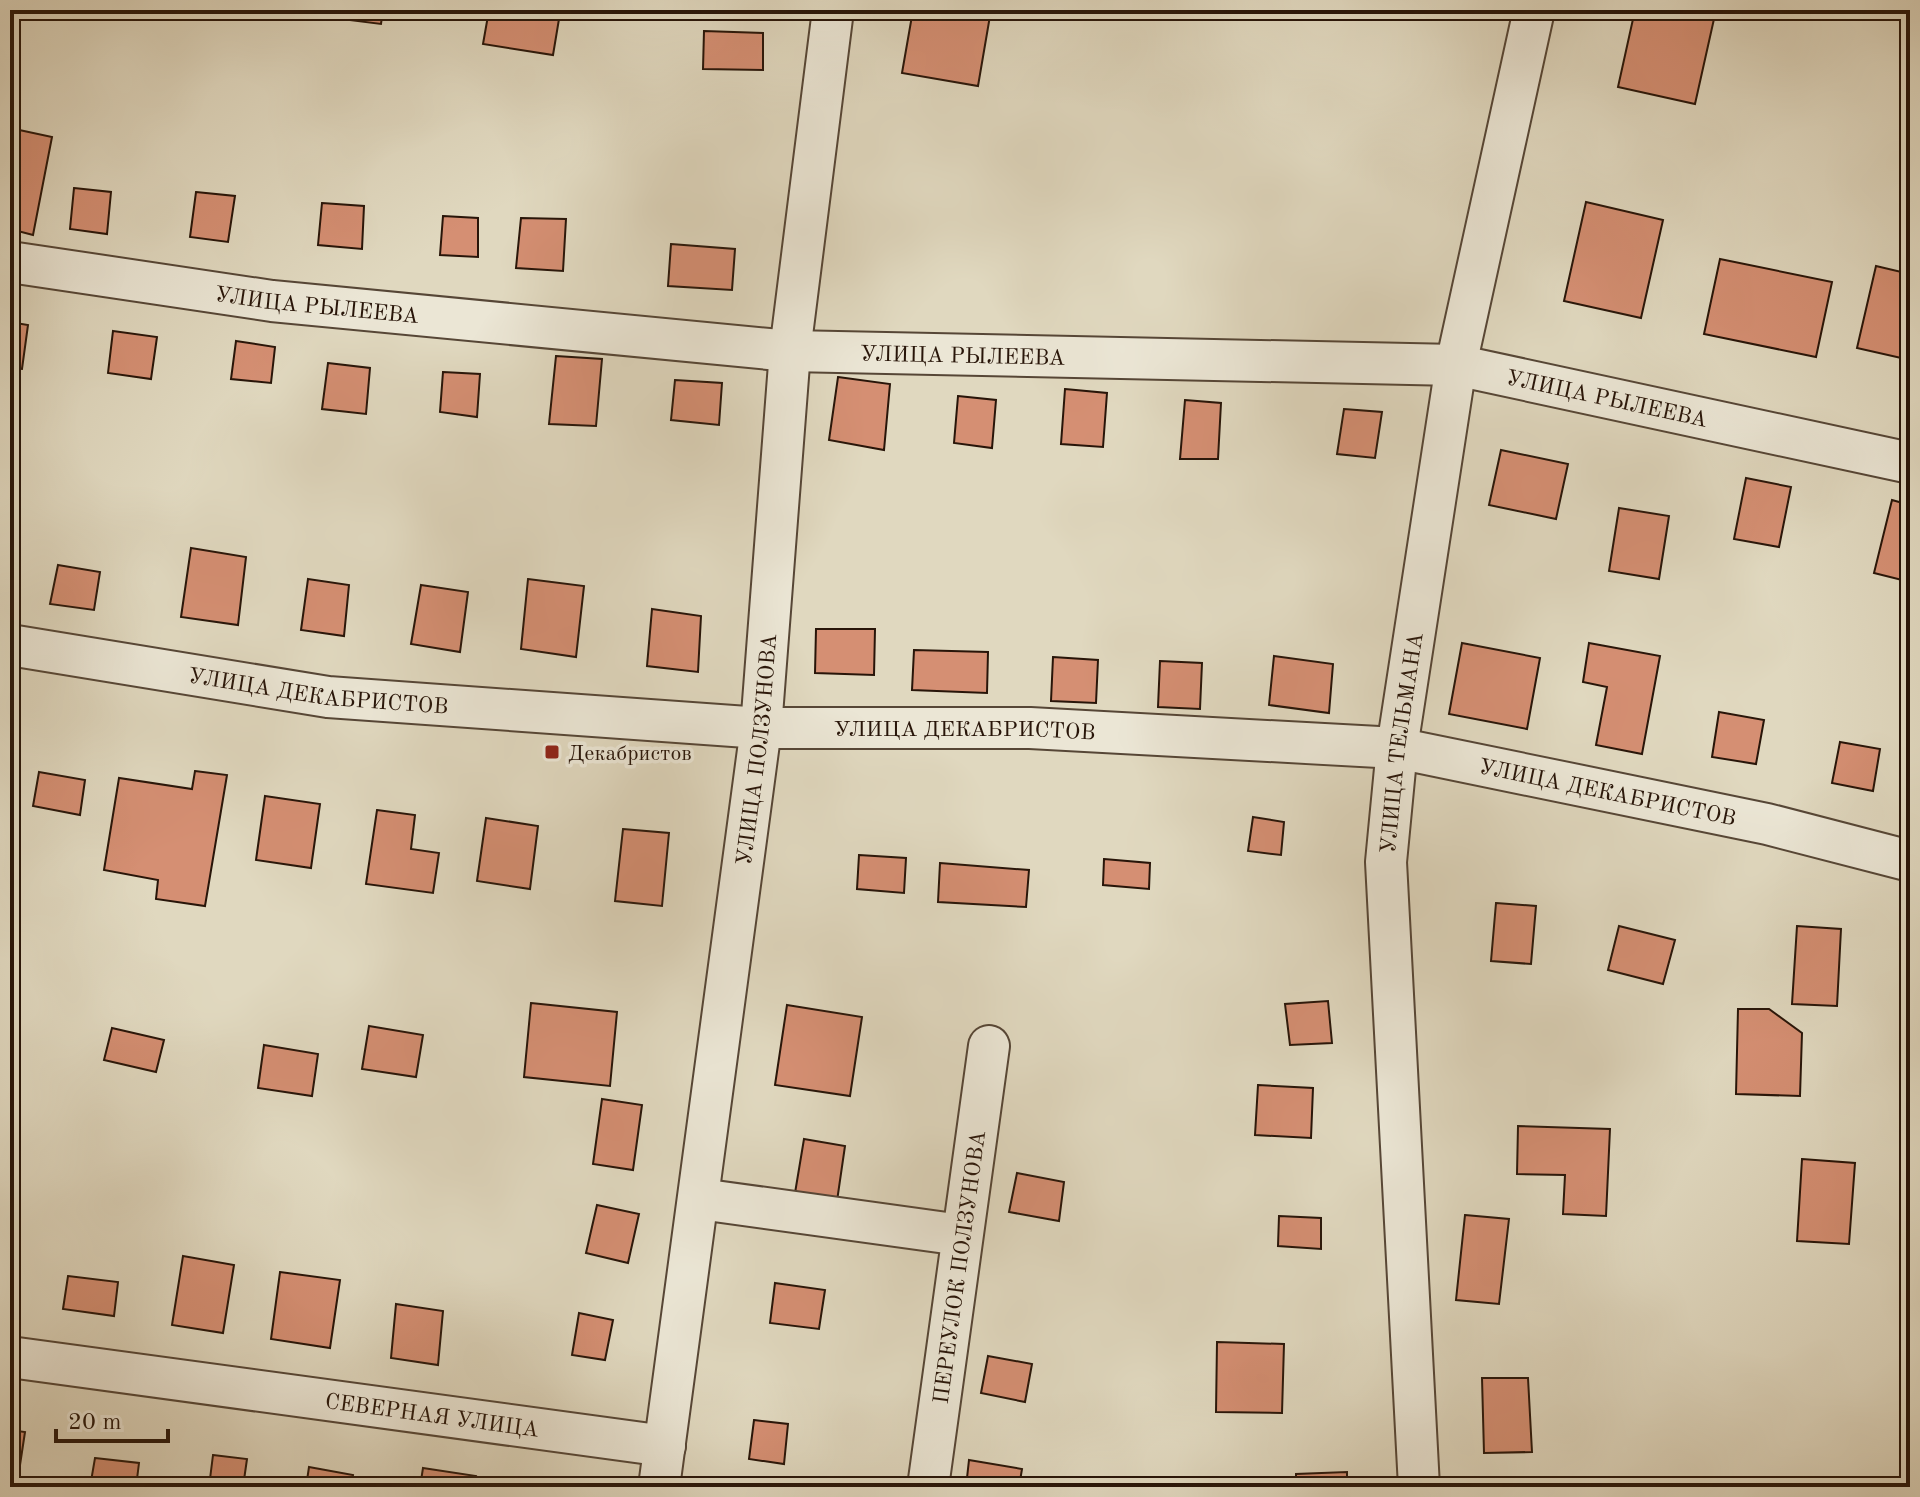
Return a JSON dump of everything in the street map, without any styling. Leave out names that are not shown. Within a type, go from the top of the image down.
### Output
[{"type":"street","name":"УЛИЦА ПОЛЗУНОВА","points":[[659,1487],[761,728],[790,351],[833,10]]},
{"type":"street","name":"УЛИЦА ТЕЛЬМАНА","points":[[1419,1487],[1386,862],[1397,748],[1456,365],[1534,10]]},
{"type":"street","name":"УЛИЦА РЫЛЕЕВА","points":[[10,262],[272,301],[790,351],[1456,365],[1910,463]]},
{"type":"street","name":"УЛИЦА ДЕКАБРИСТОВ","points":[[10,645],[328,697],[761,728],[1030,728],[1397,748],[1767,824],[1910,861]]},
{"type":"street","name":"ПЕРЕУЛОК ПОЛЗУНОВА","points":[[928,1487],[989,1046]]},
{"type":"street","points":[[700,1199],[961,1235]]},
{"type":"street","name":"СЕВЕРНАЯ УЛИЦА","points":[[10,1357],[665,1446]]},
{"type":"building","points":[[262,10],[299,10],[298,17]]},
{"type":"building","points":[[350,10],[383,10],[381,24],[349,20]]},
{"type":"building","points":[[489,10],[508,10],[559,19],[553,55],[483,44]]},
{"type":"building","points":[[913,10],[991,10],[978,86],[902,73]]},
{"type":"building","points":[[1635,10],[1716,10],[1695,104],[1618,87]]},
{"type":"building","points":[[704,31],[763,33],[763,70],[703,69]]},
{"type":"building","points":[[10,128],[52,137],[33,235],[10,229]]},
{"type":"building","points":[[74,188],[111,192],[107,234],[70,229]]},
{"type":"building","points":[[196,192],[235,196],[228,242],[190,237]]},
{"type":"building","points":[[1586,202],[1663,220],[1641,318],[1564,301]]},
{"type":"building","points":[[322,203],[364,206],[362,249],[318,245]]},
{"type":"building","points":[[443,216],[478,218],[478,257],[440,255]]},
{"type":"building","points":[[521,218],[566,219],[563,271],[516,268]]},
{"type":"building","points":[[671,244],[735,249],[732,290],[668,286]]},
{"type":"building","points":[[1720,259],[1832,282],[1816,357],[1704,334]]},
{"type":"building","points":[[1876,266],[1910,274],[1910,360],[1857,348]]},
{"type":"building","points":[[10,322],[28,325],[22,369],[10,368]]},
{"type":"building","points":[[113,331],[157,337],[151,379],[108,373]]},
{"type":"building","points":[[236,341],[275,347],[271,383],[231,379]]},
{"type":"building","points":[[556,356],[602,359],[596,426],[549,424]]},
{"type":"building","points":[[328,363],[370,368],[366,414],[322,409]]},
{"type":"building","points":[[443,372],[480,374],[477,417],[440,412]]},
{"type":"building","points":[[838,377],[890,384],[884,450],[829,440]]},
{"type":"building","points":[[675,380],[722,383],[719,425],[671,420]]},
{"type":"building","points":[[1065,389],[1107,393],[1103,447],[1061,444]]},
{"type":"building","points":[[958,396],[996,400],[992,448],[954,443]]},
{"type":"building","points":[[1185,400],[1221,403],[1218,459],[1180,459]]},
{"type":"building","points":[[1344,409],[1382,412],[1375,458],[1337,454]]},
{"type":"building","points":[[1501,450],[1568,464],[1556,519],[1489,505]]},
{"type":"building","points":[[1746,478],[1791,487],[1779,547],[1734,539]]},
{"type":"building","points":[[1892,500],[1910,505],[1910,582],[1874,573]]},
{"type":"building","points":[[1619,508],[1669,516],[1659,579],[1609,571]]},
{"type":"building","points":[[191,548],[246,557],[238,625],[181,617]]},
{"type":"building","points":[[58,565],[100,572],[94,610],[50,604]]},
{"type":"building","points":[[308,579],[349,585],[344,636],[301,630]]},
{"type":"building","points":[[528,579],[584,586],[576,657],[521,649]]},
{"type":"building","points":[[421,585],[468,592],[460,652],[411,644]]},
{"type":"building","points":[[652,609],[701,616],[698,672],[647,666]]},
{"type":"building","points":[[816,629],[875,629],[874,675],[815,673]]},
{"type":"building","points":[[1462,643],[1540,658],[1527,729],[1449,714]]},
{"type":"building","points":[[1589,643],[1660,656],[1642,754],[1596,745],[1607,687],[1583,682]]},
{"type":"building","points":[[914,650],[988,652],[987,693],[912,690]]},
{"type":"building","points":[[1274,656],[1333,664],[1329,713],[1269,705]]},
{"type":"building","points":[[1053,657],[1098,660],[1096,703],[1051,701]]},
{"type":"building","points":[[1160,661],[1202,663],[1200,709],[1158,707]]},
{"type":"building","points":[[1719,712],[1764,720],[1756,764],[1712,757]]},
{"type":"building","points":[[1840,742],[1880,749],[1873,791],[1832,783]]},
{"type":"building","points":[[195,771],[227,775],[205,906],[156,899],[158,880],[104,870],[119,778],[192,789]]},
{"type":"building","points":[[39,772],[85,780],[80,815],[33,806]]},
{"type":"building","points":[[265,796],[320,804],[311,868],[256,860]]},
{"type":"building","points":[[377,810],[415,815],[411,849],[439,853],[433,893],[366,884]]},
{"type":"building","points":[[1253,817],[1284,822],[1281,855],[1248,851]]},
{"type":"building","points":[[486,818],[538,826],[530,889],[477,881]]},
{"type":"building","points":[[623,829],[669,833],[662,906],[615,901]]},
{"type":"building","points":[[859,855],[906,858],[904,893],[857,889]]},
{"type":"building","points":[[1104,859],[1150,863],[1149,889],[1103,885]]},
{"type":"building","points":[[940,863],[1029,870],[1026,907],[938,902]]},
{"type":"building","points":[[1496,903],[1536,906],[1531,964],[1491,961]]},
{"type":"building","points":[[1619,926],[1675,940],[1663,984],[1608,970]]},
{"type":"building","points":[[1797,926],[1841,929],[1837,1006],[1792,1004]]},
{"type":"building","points":[[1328,1001],[1332,1043],[1290,1045],[1285,1004]]},
{"type":"building","points":[[531,1003],[617,1012],[610,1086],[524,1077]]},
{"type":"building","points":[[787,1005],[862,1017],[850,1096],[775,1085]]},
{"type":"building","points":[[1738,1009],[1769,1009],[1802,1033],[1800,1096],[1736,1094]]},
{"type":"building","points":[[369,1026],[423,1035],[416,1077],[362,1069]]},
{"type":"building","points":[[112,1028],[164,1040],[156,1072],[104,1060]]},
{"type":"building","points":[[264,1045],[318,1054],[312,1096],[258,1088]]},
{"type":"building","points":[[1258,1085],[1313,1088],[1311,1138],[1255,1135]]},
{"type":"building","points":[[602,1099],[642,1105],[633,1170],[593,1164]]},
{"type":"building","points":[[1518,1126],[1610,1129],[1606,1216],[1563,1214],[1565,1175],[1517,1174]]},
{"type":"building","points":[[804,1139],[845,1146],[837,1201],[795,1193]]},
{"type":"building","points":[[1802,1159],[1855,1163],[1849,1244],[1797,1241]]},
{"type":"building","points":[[1017,1173],[1064,1182],[1059,1221],[1009,1212]]},
{"type":"building","points":[[597,1205],[639,1214],[628,1263],[586,1253]]},
{"type":"building","points":[[1465,1215],[1509,1219],[1499,1304],[1456,1300]]},
{"type":"building","points":[[1279,1216],[1321,1218],[1321,1249],[1278,1246]]},
{"type":"building","points":[[10,1251],[18,1253],[10,1294]]},
{"type":"building","points":[[183,1256],[234,1265],[223,1333],[172,1325]]},
{"type":"building","points":[[280,1272],[340,1280],[330,1348],[271,1339]]},
{"type":"building","points":[[68,1276],[118,1282],[114,1316],[63,1309]]},
{"type":"building","points":[[775,1283],[825,1290],[819,1329],[770,1323]]},
{"type":"building","points":[[396,1304],[443,1311],[438,1365],[391,1358]]},
{"type":"building","points":[[579,1313],[613,1320],[605,1360],[572,1355]]},
{"type":"building","points":[[1217,1342],[1284,1344],[1282,1413],[1216,1412]]},
{"type":"building","points":[[988,1356],[1032,1364],[1025,1402],[981,1393]]},
{"type":"building","points":[[1482,1378],[1528,1378],[1532,1452],[1484,1453]]},
{"type":"building","points":[[754,1420],[788,1424],[784,1464],[749,1459]]},
{"type":"building","points":[[10,1430],[25,1432],[20,1465],[10,1463]]},
{"type":"building","points":[[213,1455],[247,1459],[243,1487],[209,1487]]},
{"type":"building","points":[[95,1458],[139,1463],[136,1487],[90,1487]]},
{"type":"building","points":[[969,1460],[1022,1469],[1019,1487],[966,1487]]},
{"type":"building","points":[[309,1467],[353,1475],[351,1487],[306,1487]]},
{"type":"building","points":[[423,1468],[476,1476],[474,1487],[420,1487]]},
{"type":"building","points":[[1347,1472],[1347,1487],[1296,1487],[1296,1474]]},
{"type":"place","name":"Декабристов","points":[[552,752]]}]
